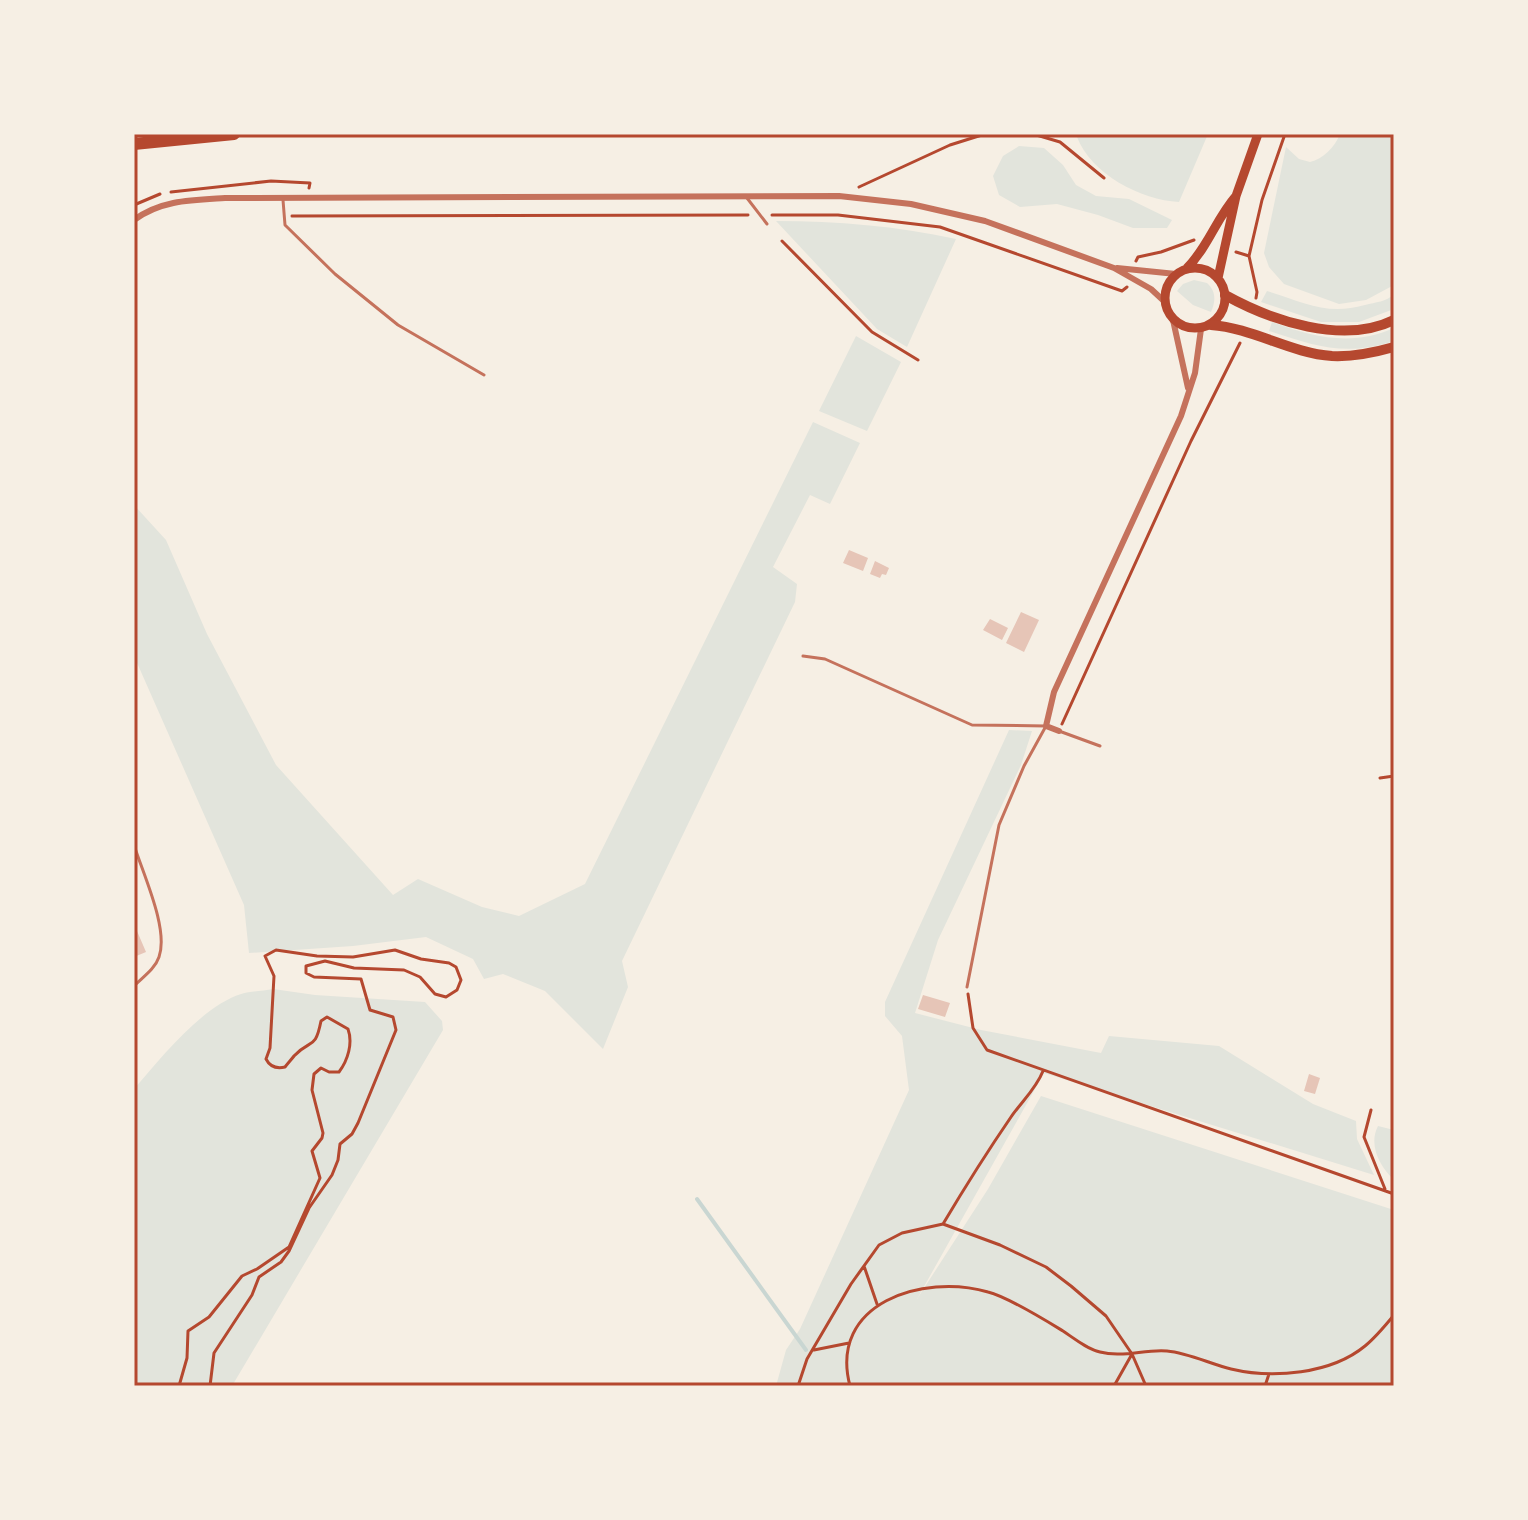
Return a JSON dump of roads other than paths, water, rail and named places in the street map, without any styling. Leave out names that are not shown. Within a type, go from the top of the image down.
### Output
[{"type":"highway","points":[[134,144],[234,134]]},
{"type":"highway","points":[[1225,295],[1254,308],[1325,331],[1365,330],[1394,320]]},
{"type":"highway","points":[[1206,327],[1245,331],[1329,356],[1354,356],[1394,347]]},
{"type":"main road","points":[[1236,196],[1222,212],[1207,244],[1165,292],[1165,302],[1173,320],[1182,326],[1206,327],[1219,317],[1225,307],[1225,295],[1218,278],[1236,196],[1258,134]]},
{"type":"main road","points":[[1181,272],[1203,269],[1218,278]]},
{"type":"street","points":[[134,220],[145,211],[172,202],[283,196],[839,196],[911,204],[985,221],[1114,268],[1151,289],[1165,302]]},
{"type":"street","points":[[1114,268],[1181,272]]},
{"type":"street","points":[[1173,320],[1188,388]]},
{"type":"street","points":[[1059,731],[1046,726],[1054,692],[1174,432],[1195,373],[1206,327]]},
{"type":"lane","points":[[744,195],[767,224]]},
{"type":"lane","points":[[283,196],[285,225],[335,274],[398,325],[484,375]]},
{"type":"lane","points":[[803,656],[825,659],[972,725],[1046,726],[1024,766],[999,825],[967,987]]},
{"type":"lane","points":[[1059,731],[1100,746]]},
{"type":"lane","points":[[134,845],[163,935],[159,957],[134,986]]},
{"type":"waterway","points":[[697,1199],[806,1350]]}]
